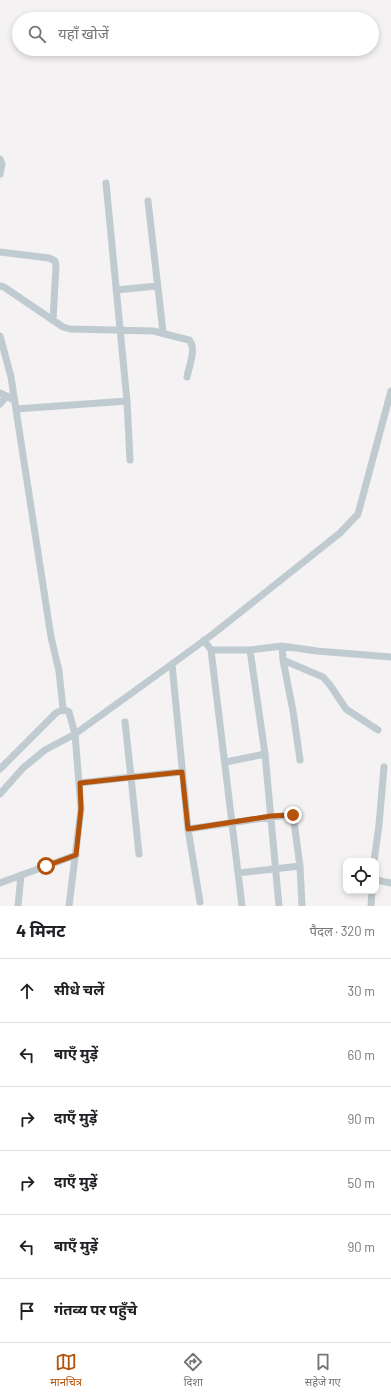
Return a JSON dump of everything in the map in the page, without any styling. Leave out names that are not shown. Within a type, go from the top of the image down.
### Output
[{"type":"street","points":[[0,159],[2,164],[0,174]]},
{"type":"street","points":[[106,183],[127,401],[130,460]]},
{"type":"street","points":[[148,201],[163,332]]},
{"type":"street","points":[[0,252],[49,258],[55,261],[53,320]]},
{"type":"street","points":[[0,286],[63,327],[163,332],[189,340],[192,343],[193,349],[187,377]]},
{"type":"street","points":[[116,290],[157,286]]},
{"type":"street","points":[[0,336],[11,377],[51,638],[66,711],[72,721],[80,783],[81,809],[69,906]]},
{"type":"street","points":[[0,794],[23,768],[45,750],[74,734],[172,664],[340,533],[358,514],[391,391]]},
{"type":"street","points":[[0,404],[3,395],[14,400]]},
{"type":"street","points":[[16,409],[127,401]]},
{"type":"street","points":[[204,640],[211,650],[226,762],[231,822],[242,906]]},
{"type":"street","points":[[211,650],[250,650],[282,646],[391,658]]},
{"type":"street","points":[[282,646],[300,760]]},
{"type":"street","points":[[250,650],[265,754],[279,906]]},
{"type":"street","points":[[283,660],[323,677],[346,709],[378,730]]},
{"type":"street","points":[[172,664],[188,829],[200,902]]},
{"type":"street","points":[[0,769],[56,713],[66,711]]},
{"type":"street","points":[[125,722],[139,854]]},
{"type":"street","points":[[226,762],[265,754]]},
{"type":"street","points":[[374,858],[384,766]]},
{"type":"street","points":[[80,783],[182,772]]},
{"type":"street","points":[[188,829],[271,816],[293,815],[300,866],[302,906]]},
{"type":"street","points":[[0,883],[76,855]]},
{"type":"street","points":[[238,873],[300,866]]},
{"type":"street","points":[[18,906],[21,875]]},
{"type":"street","points":[[379,881],[391,883]]},
{"type":"street","points":[[371,906],[372,894]]},
{"type":"route","points":[[46,866],[76,855],[81,809],[80,783],[182,772],[188,829],[271,816],[293,815]]}]
